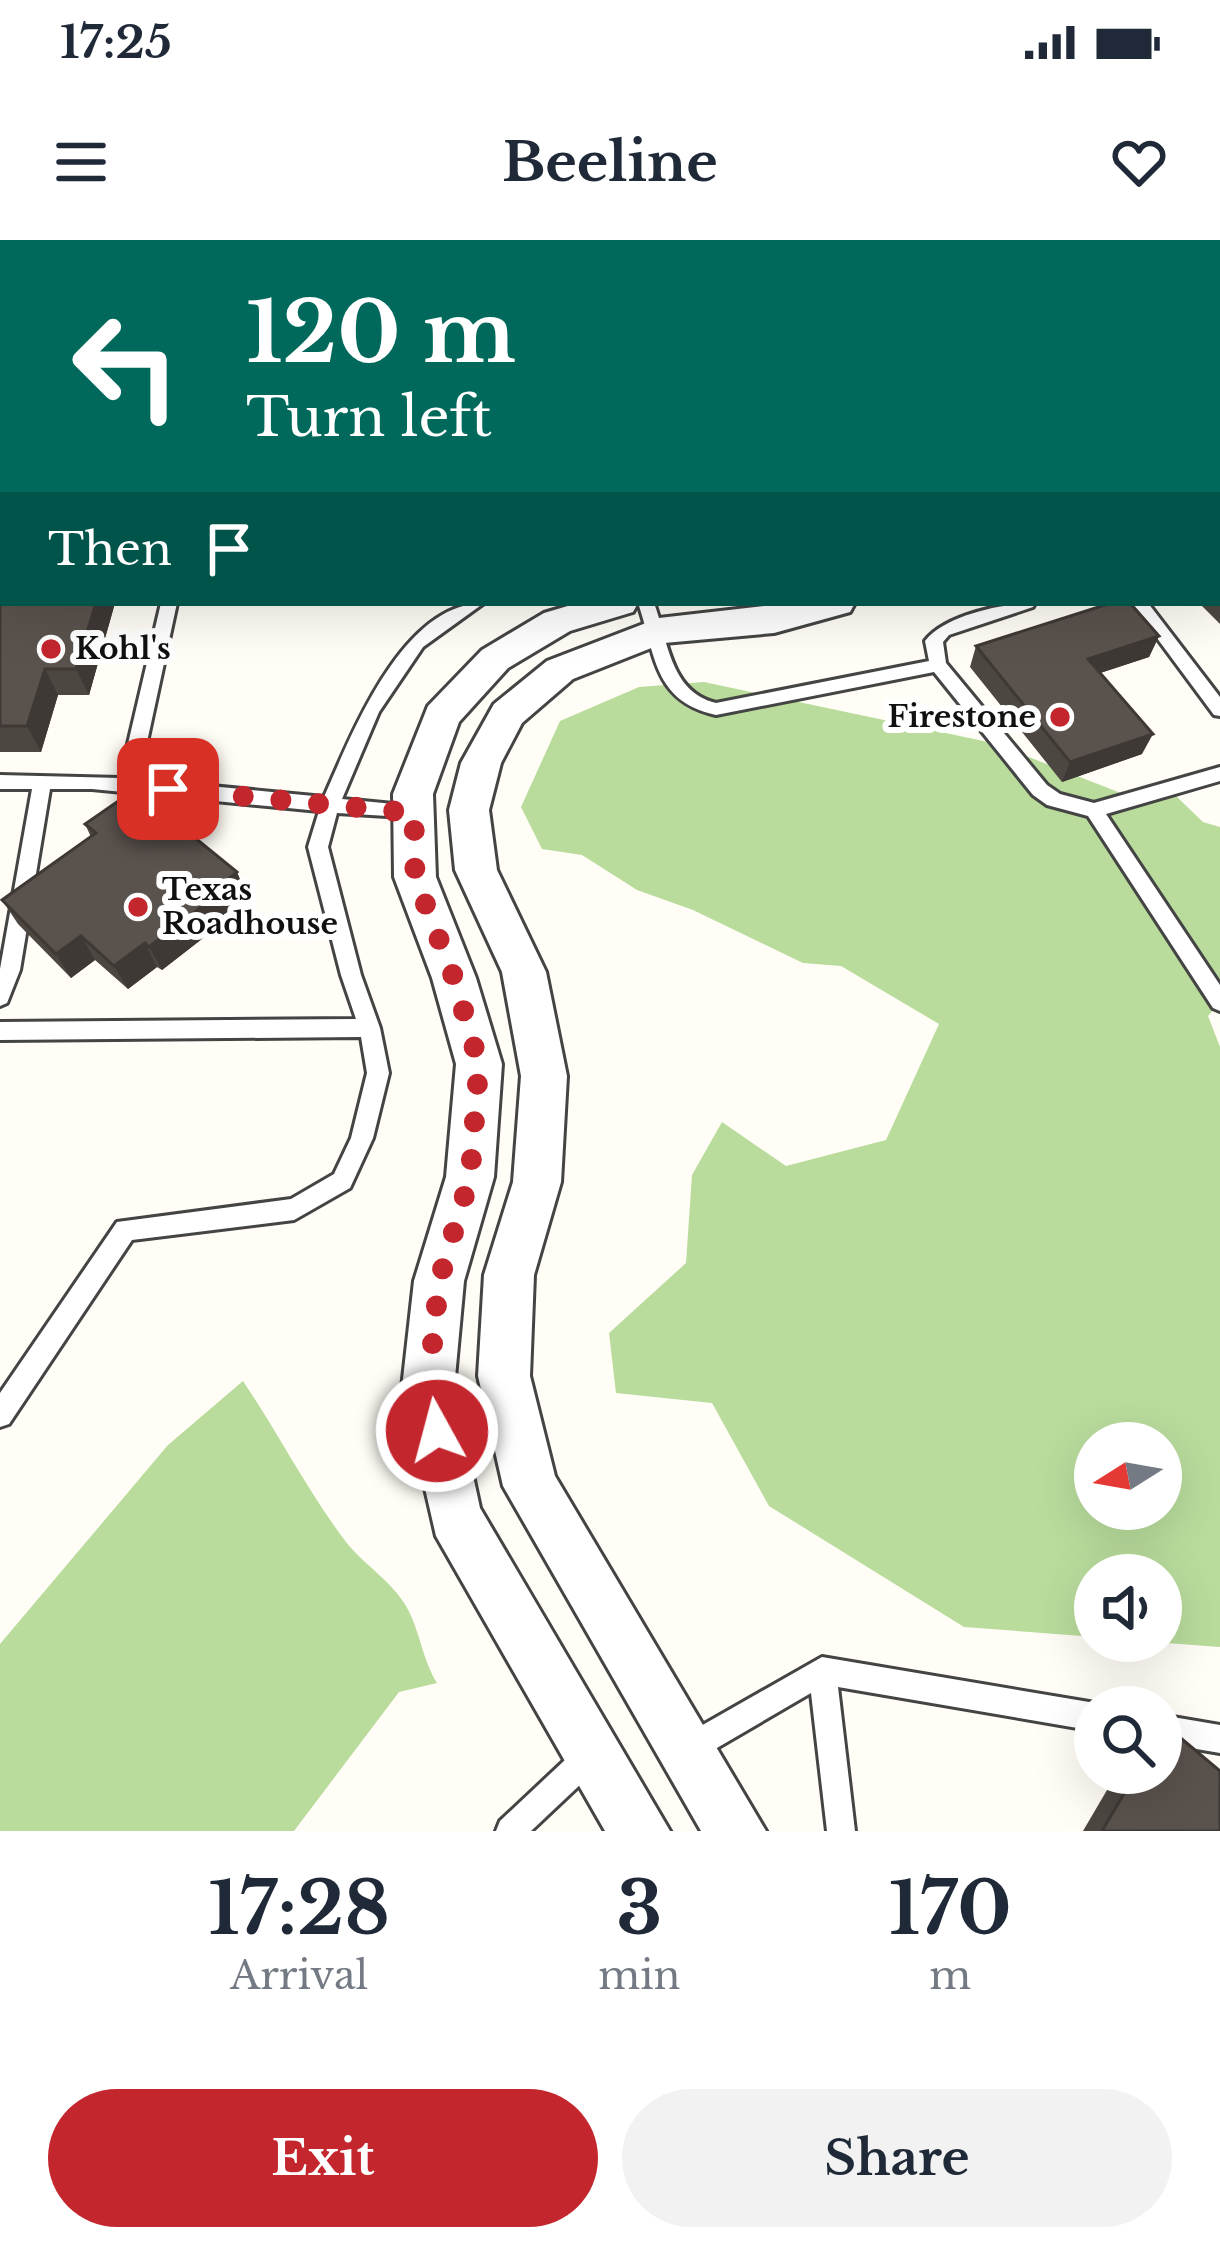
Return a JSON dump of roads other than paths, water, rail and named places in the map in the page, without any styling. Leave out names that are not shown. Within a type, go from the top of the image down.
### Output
[{"type":"street","points":[[610,606],[557,622],[495,659],[442,716],[413,794],[415,877],[454,978],[479,1064],[470,1177],[439,1281],[428,1388],[455,1517],[639,1831]]},
{"type":"street","points":[[735,1831],[530,1486],[504,1376],[509,1275],[537,1182],[544,1076],[524,972],[476,870],[470,810],[481,763],[508,714],[560,670],[652,617],[774,620],[826,606]]},
{"type":"lane","points":[[128,785],[169,606]]},
{"type":"lane","points":[[0,1415],[125,1230],[294,1209],[342,1180],[362,1138],[378,1073],[370,1028],[351,975],[318,847],[330,805],[370,710],[417,643],[472,606]]},
{"type":"lane","points":[[1018,606],[944,631],[934,641],[938,665],[1040,790],[1054,800],[1094,810],[1220,774]]},
{"type":"lane","points":[[1141,606],[1220,710]]},
{"type":"lane","points":[[652,617],[668,678],[687,702],[700,707],[716,709],[938,665]]},
{"type":"lane","points":[[0,782],[128,785],[414,813]]},
{"type":"lane","points":[[0,997],[10,970],[42,782]]},
{"type":"lane","points":[[1094,810],[1220,1002]]},
{"type":"lane","points":[[0,1030],[370,1028]]},
{"type":"lane","points":[[822,1671],[841,1831]]},
{"type":"lane","points":[[686,1750],[822,1671],[1074,1714]]},
{"type":"lane","points":[[1182,1732],[1220,1738]]},
{"type":"lane","points":[[1182,1743],[1220,1774]]},
{"type":"lane","points":[[510,1831],[591,1755]]},
{"type":"place","name":"Kohl's","points":[[51,649]]},
{"type":"place","name":"Firestone","points":[[1060,717]]},
{"type":"place","name":"Texas Roadhouse","points":[[138,907]]}]
